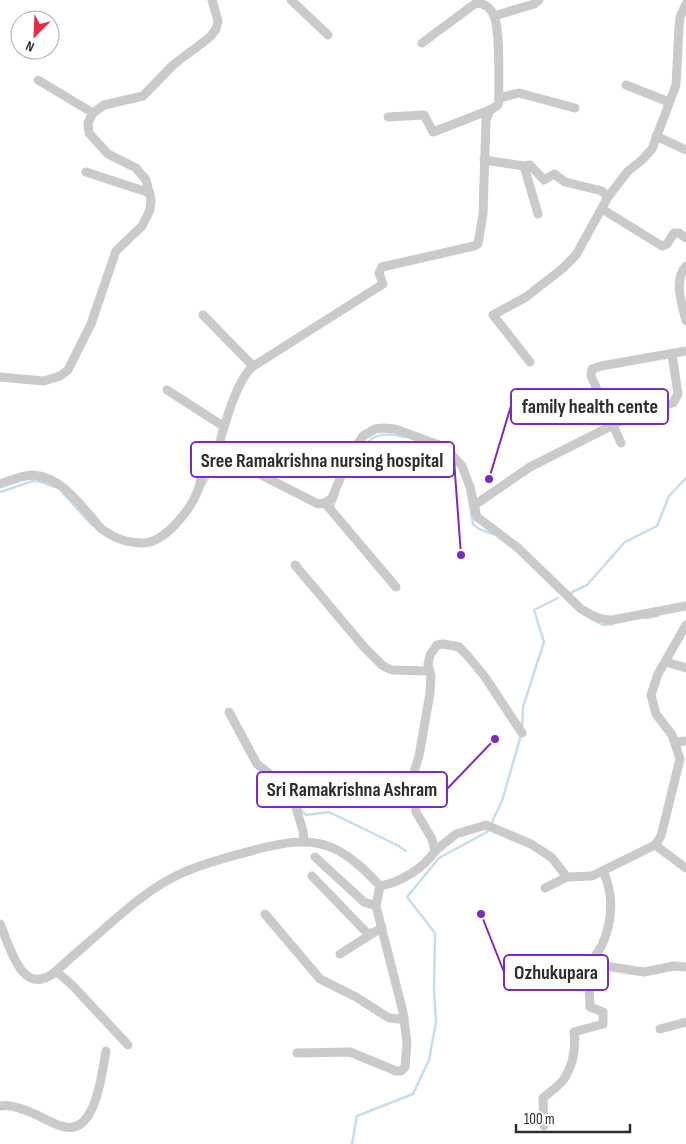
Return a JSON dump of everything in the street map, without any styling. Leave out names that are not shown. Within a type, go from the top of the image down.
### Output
[{"type":"street","points":[[0,377],[44,380],[60,376],[68,370],[91,324],[116,251],[142,226],[150,210],[152,200],[146,180],[136,168],[108,154],[90,133],[88,123],[93,113],[104,105],[143,96],[173,65],[210,37],[216,29],[218,21],[212,0]]},
{"type":"street","points":[[291,0],[328,35]]},
{"type":"street","points":[[494,16],[534,4],[539,0]]},
{"type":"street","points":[[388,117],[424,115],[433,132],[490,110],[498,105],[497,30],[494,16],[485,5],[476,3],[422,43]]},
{"type":"street","points":[[530,362],[493,315],[526,297],[562,269],[576,255],[608,197],[628,171],[652,149],[676,85],[680,17],[686,4]]},
{"type":"street","points":[[38,80],[93,113]]},
{"type":"street","points":[[626,85],[669,102]]},
{"type":"street","points":[[499,98],[519,93],[574,108]]},
{"type":"street","points":[[216,458],[223,426],[245,374],[253,366],[382,284],[379,273],[382,267],[478,244],[483,214],[486,120],[490,110]]},
{"type":"street","points":[[656,136],[686,150]]},
{"type":"street","points":[[484,160],[524,166],[530,165],[544,180],[554,174],[565,182],[602,190],[608,197]]},
{"type":"street","points":[[524,166],[538,214]]},
{"type":"street","points":[[86,172],[150,193]]},
{"type":"street","points":[[602,209],[661,246],[667,244],[674,233],[679,233],[686,238]]},
{"type":"street","points":[[685,316],[679,280],[682,270],[686,266]]},
{"type":"street","points":[[203,314],[253,366]]},
{"type":"street","points":[[621,443],[591,376],[592,370],[601,366],[686,351]]},
{"type":"street","points":[[476,504],[530,467],[641,411],[673,403],[678,394],[672,354]]},
{"type":"street","points":[[167,390],[223,426]]},
{"type":"street","points":[[0,484],[32,475],[48,480],[65,488],[103,530],[121,539],[142,543],[149,542],[167,532],[180,521],[198,490],[207,463],[216,458],[234,461],[318,504],[325,503],[332,498],[348,458],[363,436],[375,429],[395,429],[438,445],[450,453],[462,466],[476,504],[477,518],[517,547],[581,608],[592,616],[603,620],[612,620],[686,606]]},
{"type":"street","points":[[325,503],[396,587]]},
{"type":"street","points":[[295,565],[374,658],[383,666],[392,670],[430,671]]},
{"type":"street","points":[[545,888],[567,877],[592,876],[655,845],[662,836],[683,760],[676,742],[656,714],[651,695],[658,674],[686,625]]},
{"type":"street","points":[[435,851],[432,839],[416,812],[412,775],[419,756],[430,693],[431,676],[428,664],[430,655],[436,645],[443,644],[459,647],[485,677],[522,733]]},
{"type":"street","points":[[666,662],[686,668]]},
{"type":"street","points":[[229,712],[257,764],[284,785],[292,794],[303,831],[304,842]]},
{"type":"street","points":[[676,742],[686,742]]},
{"type":"street","points":[[344,786],[366,794],[415,801]]},
{"type":"street","points":[[380,886],[411,873],[456,834],[491,827],[530,844],[545,853],[552,858],[567,877]]},
{"type":"street","points":[[0,924],[24,974],[30,979],[39,980],[47,978],[56,971],[132,904],[183,872],[216,860],[267,847],[304,842],[320,844],[333,848],[362,866],[380,886]]},
{"type":"street","points":[[655,845],[686,868]]},
{"type":"street","points":[[315,858],[364,902],[376,906]]},
{"type":"street","points":[[544,1126],[543,1098],[564,1080],[572,1062],[576,1045],[574,1032],[603,1024],[603,1012],[590,1007],[589,980],[591,964],[608,933],[612,909],[609,884],[603,871]]},
{"type":"street","points":[[312,876],[367,933],[373,933]]},
{"type":"street","points":[[297,1053],[350,1052],[396,1071],[401,1070],[406,1064],[407,1043],[404,1017],[376,906],[380,886]]},
{"type":"street","points":[[265,914],[320,979],[356,997],[389,1018],[399,1019],[404,1017]]},
{"type":"street","points":[[340,954],[382,928]]},
{"type":"street","points":[[591,964],[644,972],[674,966],[686,967]]},
{"type":"street","points":[[56,971],[73,986],[128,1045]]},
{"type":"street","points":[[660,1029],[686,1022]]},
{"type":"street","points":[[0,1106],[22,1108],[65,1128],[75,1128],[84,1123],[96,1102],[106,1051]]},
{"type":"waterway","points":[[351,464],[361,449],[372,438],[386,434],[404,437]]},
{"type":"waterway","points":[[203,487],[216,464],[224,463]]},
{"type":"waterway","points":[[570,593],[587,585],[625,542],[657,526],[669,496],[686,478]]},
{"type":"waterway","points":[[0,492],[33,481],[55,487]]},
{"type":"waterway","points":[[61,491],[92,525]]},
{"type":"waterway","points":[[333,506],[338,494]]},
{"type":"waterway","points":[[468,495],[473,524],[479,529],[493,534]]},
{"type":"waterway","points":[[522,727],[523,707],[544,642],[534,610],[558,598]]},
{"type":"waterway","points":[[646,618],[658,616]]},
{"type":"waterway","points":[[591,619],[603,625],[613,624]]},
{"type":"waterway","points":[[491,824],[502,801],[521,735]]},
{"type":"waterway","points":[[300,809],[306,815],[329,812],[406,851]]},
{"type":"waterway","points":[[352,1144],[357,1116],[413,1094],[429,1060],[436,1022],[434,990],[435,933],[407,897],[439,858],[487,832],[489,829]]},
{"type":"place","name":"family health cente","points":[[489,479]]},
{"type":"place","name":"Sree Ramakrishna nursing hospital","points":[[461,555]]},
{"type":"place","name":"Sri Ramakrishna Ashram","points":[[495,739]]},
{"type":"place","name":"Ozhukupara","points":[[481,914]]}]
